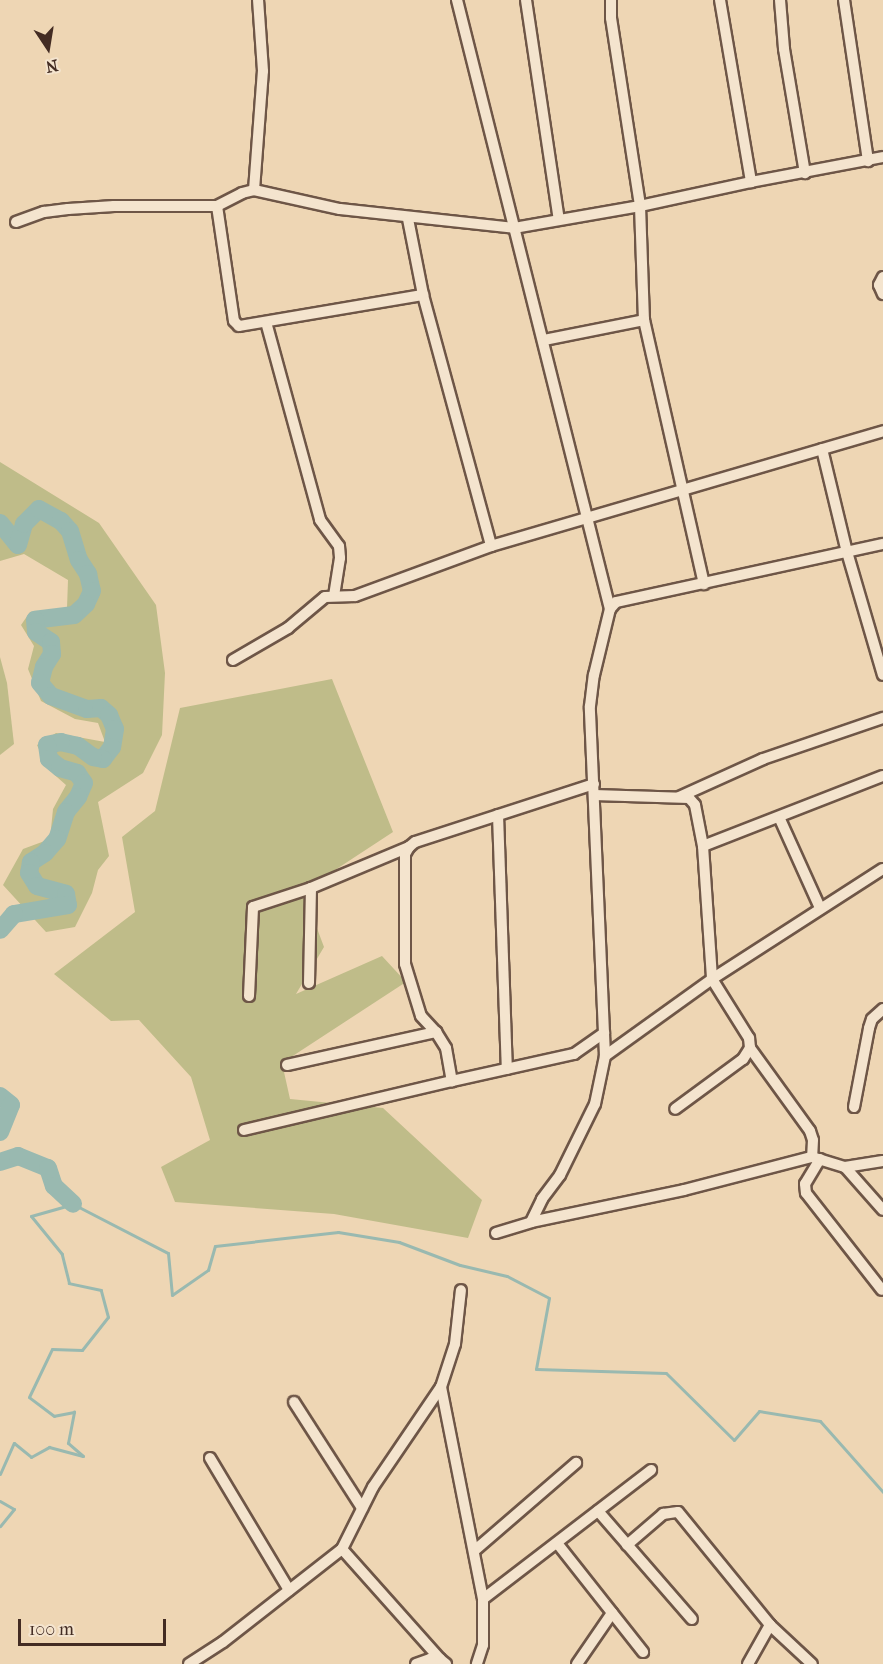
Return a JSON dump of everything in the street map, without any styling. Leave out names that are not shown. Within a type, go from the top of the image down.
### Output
[{"type":"street","points":[[254,190],[263,71],[258,0]]},
{"type":"street","points":[[457,0],[544,340],[609,609],[594,675],[590,706],[605,1056],[595,1104],[560,1175],[542,1199],[531,1222]]},
{"type":"street","points":[[526,0],[559,220]]},
{"type":"street","points":[[611,0],[611,18],[640,207],[644,320],[704,584]]},
{"type":"street","points":[[720,0],[751,182]]},
{"type":"street","points":[[780,0],[784,49],[805,173]]},
{"type":"street","points":[[844,0],[868,161]]},
{"type":"street","points":[[16,222],[44,212],[68,209],[114,206],[217,206],[242,193],[254,190],[340,209],[408,219],[514,228],[640,207],[751,182],[883,158]]},
{"type":"street","points":[[217,206],[234,321],[240,326],[423,295]]},
{"type":"street","points":[[408,219],[423,295],[491,546]]},
{"type":"street","points":[[883,277],[879,285],[883,294]]},
{"type":"street","points":[[544,340],[644,320]]},
{"type":"street","points":[[266,322],[320,520],[339,546],[340,558],[334,596]]},
{"type":"street","points":[[233,660],[288,628],[325,597],[355,596],[491,546],[883,431]]},
{"type":"street","points":[[822,448],[848,552],[883,675]]},
{"type":"street","points":[[609,609],[616,602],[883,544]]},
{"type":"street","points":[[677,798],[763,759],[883,718]]},
{"type":"street","points":[[703,846],[883,776]]},
{"type":"street","points":[[249,996],[253,907],[310,888],[415,842],[498,815],[594,790],[689,798],[695,805],[703,846],[712,979],[749,1038],[750,1048],[810,1131],[816,1158],[805,1184],[806,1192],[882,1290]]},
{"type":"street","points":[[498,815],[507,1069]]},
{"type":"street","points":[[779,816],[820,908]]},
{"type":"street","points":[[408,847],[405,854],[405,964],[421,1016],[436,1032],[446,1048],[452,1081]]},
{"type":"street","points":[[605,1056],[712,979],[883,869]]},
{"type":"street","points":[[309,983],[310,888]]},
{"type":"street","points":[[854,1107],[869,1028],[872,1019],[883,1009]]},
{"type":"street","points":[[287,1065],[436,1032]]},
{"type":"street","points":[[244,1130],[574,1054],[604,1033]]},
{"type":"street","points":[[675,1109],[743,1059],[750,1048]]},
{"type":"street","points":[[496,1233],[531,1222],[684,1190],[816,1158],[845,1167],[883,1161]]},
{"type":"street","points":[[845,1167],[883,1210]]},
{"type":"street","points":[[189,1664],[224,1642],[342,1549],[373,1486],[441,1387],[455,1344],[461,1290]]},
{"type":"street","points":[[441,1387],[483,1599],[483,1645],[477,1664]]},
{"type":"street","points":[[294,1402],[362,1508]]},
{"type":"street","points":[[210,1458],[289,1590]]},
{"type":"street","points":[[474,1551],[576,1463]]},
{"type":"street","points":[[483,1599],[651,1470]]},
{"type":"street","points":[[598,1511],[692,1619]]},
{"type":"street","points":[[627,1545],[663,1514],[678,1512],[770,1625],[812,1664]]},
{"type":"street","points":[[557,1543],[643,1652]]},
{"type":"street","points":[[342,1549],[443,1662]]},
{"type":"street","points":[[577,1664],[612,1614]]},
{"type":"street","points":[[748,1664],[770,1625]]},
{"type":"street","points":[[416,1664],[430,1659],[443,1662]]},
{"type":"shaded area","points":[[0,462],[99,523],[156,605],[165,673],[162,735],[143,773],[98,802],[109,856],[98,870],[92,893],[75,927],[46,932],[3,885],[23,849],[50,839],[53,809],[66,785],[49,770],[37,745],[56,733],[105,742],[98,723],[75,719],[41,701],[28,669],[34,646],[21,625],[30,612],[67,608],[68,580],[24,554],[0,561]]},
{"type":"shaded area","points":[[0,657],[7,683],[14,744],[0,755]]},
{"type":"shaded area","points":[[332,679],[393,832],[303,891],[324,947],[296,994],[382,956],[406,982],[282,1063],[290,1099],[383,1108],[482,1200],[468,1238],[334,1214],[175,1202],[161,1167],[210,1140],[191,1077],[139,1020],[111,1021],[54,974],[135,912],[122,837],[155,811],[180,708]]},
{"type":"waterway","points":[[0,523],[18,545],[24,524],[39,509],[61,521],[70,531],[79,560],[88,574],[92,591],[86,604],[74,615],[35,620],[36,632],[51,642],[52,654],[44,667],[40,683],[51,696],[87,709],[101,708],[109,715],[115,729],[112,747],[103,759],[93,757],[78,746],[61,742],[47,745],[49,759],[60,768],[77,773],[84,783],[78,797],[66,812],[57,839],[45,853],[31,862],[29,873],[37,886],[66,894],[68,905],[14,914],[0,930]]},
{"type":"waterway","points":[[0,1096],[11,1105],[0,1132]]},
{"type":"waterway","points":[[0,1162],[18,1156],[48,1168],[54,1186],[73,1204]]},
{"type":"waterway","points":[[0,1474],[14,1443],[31,1457],[49,1447],[83,1456],[68,1443],[74,1412],[54,1416],[29,1397],[52,1349],[82,1350],[108,1317],[101,1290],[69,1283],[62,1254],[31,1216],[73,1204],[168,1253],[172,1295],[208,1270],[215,1246],[338,1232],[399,1242],[460,1265],[507,1276],[549,1298],[536,1369],[666,1373],[734,1440],[759,1411],[820,1421],[883,1492]]},
{"type":"waterway","points":[[0,1501],[14,1509],[0,1526]]}]
